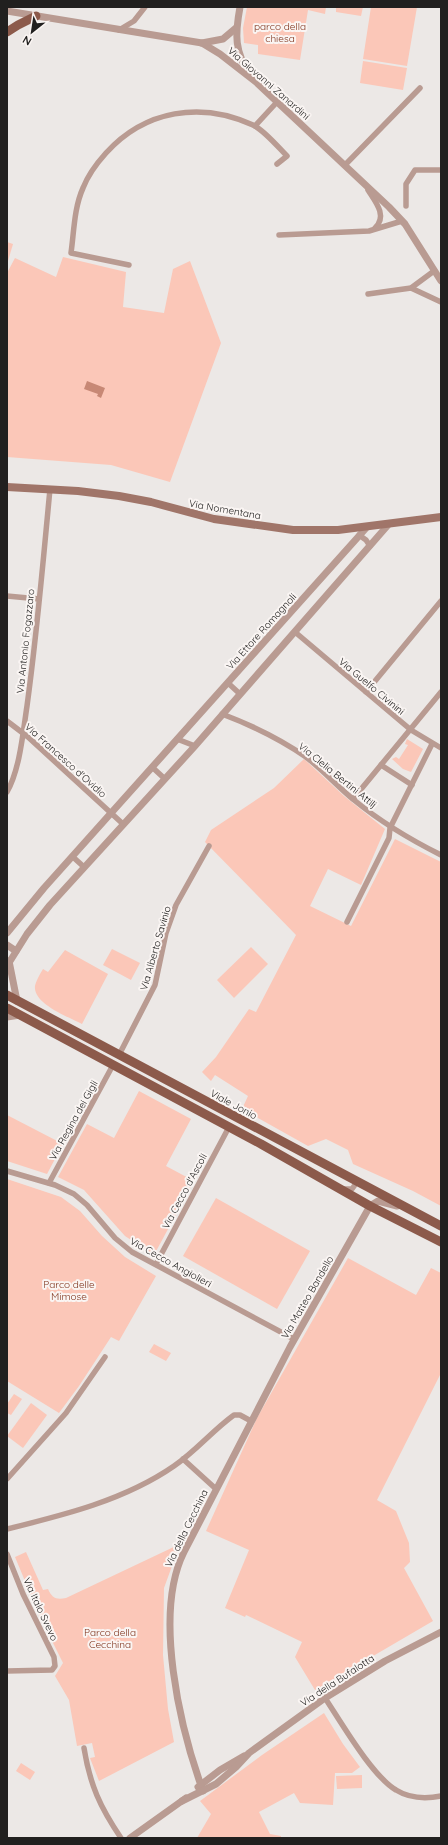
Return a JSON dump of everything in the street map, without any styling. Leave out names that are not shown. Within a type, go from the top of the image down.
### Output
[{"type":"main road","points":[[7,32],[18,24],[36,16]]},
{"type":"main road","name":"Via Nomentana","points":[[7,487],[50,489],[132,498],[214,520],[272,528],[326,531],[388,525],[441,517]]},
{"type":"main road","name":"Viale Jonio","points":[[7,996],[441,1226]]},
{"type":"main road","points":[[7,1008],[229,1127],[370,1206],[441,1242]]},
{"type":"street","points":[[119,30],[134,21],[145,7]]},
{"type":"street","points":[[240,7],[236,28],[237,43],[241,59],[256,82]]},
{"type":"street","name":"Via Giovanni Zanardini","points":[[7,11],[202,43],[220,54],[256,82],[363,182],[402,221],[441,281]]},
{"type":"street","points":[[202,43],[223,39],[236,28]]},
{"type":"street","points":[[345,165],[420,88]]},
{"type":"street","points":[[255,126],[277,102]]},
{"type":"street","points":[[129,264],[71,253],[76,210],[82,188],[98,162],[129,131],[142,124],[167,115],[187,112],[208,113],[230,117],[255,126],[287,156],[277,164]]},
{"type":"street","points":[[406,206],[406,184],[415,170],[441,170]]},
{"type":"street","points":[[363,182],[380,209],[381,214],[379,223],[372,230]]},
{"type":"street","points":[[279,235],[372,230],[402,221]]},
{"type":"street","points":[[368,294],[411,288],[434,271]]},
{"type":"street","points":[[411,288],[441,302]]},
{"type":"street","name":"Via Antonio Fogazzaro","points":[[7,792],[13,778],[23,733],[50,489]]},
{"type":"street","points":[[17,1001],[8,964],[33,926],[84,867],[195,746],[388,525]]},
{"type":"street","name":"Via Ettore Romagnoli","points":[[7,933],[152,767],[366,527]]},
{"type":"street","points":[[359,535],[366,540],[370,546]]},
{"type":"street","points":[[7,596],[39,599]]},
{"type":"street","points":[[366,692],[441,601]]},
{"type":"street","name":"Via Guelfo Civinini","points":[[295,632],[411,730],[432,744],[441,748]]},
{"type":"street","points":[[228,683],[240,694]]},
{"type":"street","points":[[353,799],[441,692]]},
{"type":"street","name":"Via Clelia Bertini Attilj","points":[[222,714],[268,735],[295,750],[314,764],[353,799],[390,828],[441,855]]},
{"type":"street","name":"Via Francesco d'Ovidio","points":[[7,721],[23,733],[123,824]]},
{"type":"street","points":[[177,739],[195,746]]},
{"type":"street","points":[[347,922],[389,838],[390,828],[432,744]]},
{"type":"street","points":[[381,765],[412,785]]},
{"type":"street","points":[[152,767],[165,778]]},
{"type":"street","name":"Via Alberto Savinio","points":[[119,1055],[155,985],[166,933],[176,906],[209,846]]},
{"type":"street","points":[[73,857],[84,867]]},
{"type":"street","points":[[7,945],[16,951]]},
{"type":"street","points":[[7,1017],[20,1015]]},
{"type":"street","name":"Via Regina dei Gigli","points":[[48,1183],[113,1065]]},
{"type":"street","name":"Via Cecco d'Ascoli","points":[[156,1264],[229,1127]]},
{"type":"street","name":"Via Cecco Angiolieri","points":[[7,1171],[66,1190],[79,1198],[121,1244],[294,1339]]},
{"type":"street","points":[[337,1187],[352,1189],[357,1182]]},
{"type":"street","points":[[370,1206],[375,1202],[380,1201],[409,1209]]},
{"type":"street","name":"Via Matteo Bandello","points":[[262,1400],[294,1339],[370,1206]]},
{"type":"street","points":[[7,1479],[66,1413],[106,1357]]},
{"type":"street","name":"Via della Cecchina","points":[[202,1788],[186,1738],[178,1703],[172,1654],[171,1602],[173,1581],[178,1563],[262,1400]]},
{"type":"street","points":[[7,1530],[105,1501],[160,1474],[183,1460],[234,1415],[238,1414],[251,1421]]},
{"type":"street","points":[[183,1460],[216,1489]]},
{"type":"street","name":"Via Italo Svevo","points":[[7,1554],[23,1594],[54,1657],[55,1666],[52,1670],[7,1671]]},
{"type":"street","name":"Via della Bufalotta","points":[[130,1838],[202,1788],[225,1777],[249,1753],[325,1698],[385,1661],[441,1632]]},
{"type":"street","points":[[325,1698],[363,1755],[388,1785],[399,1792],[414,1796],[427,1798],[441,1796]]},
{"type":"street","points":[[84,1748],[88,1771],[95,1793],[121,1838]]},
{"type":"green space","name":"parco della chiesa","points":[[247,7],[326,7],[325,14],[308,10],[300,60],[258,54],[258,45],[244,43],[243,28]]},
{"type":"green space","points":[[336,7],[363,7],[361,16],[336,12]]},
{"type":"green space","points":[[371,7],[417,7],[407,66],[363,59]]},
{"type":"green space","points":[[363,61],[407,68],[403,90],[360,83]]},
{"type":"green space","points":[[7,242],[13,244],[8,261],[7,260]]},
{"type":"green space","points":[[63,257],[126,272],[123,307],[164,313],[173,269],[190,261],[221,343],[170,482],[111,465],[7,457],[7,273],[15,258],[56,277]]},
{"type":"green space","points":[[407,739],[423,749],[411,772],[403,769],[392,759],[396,757],[399,759],[408,745],[405,744]]},
{"type":"green space","points":[[304,759],[344,796],[385,829],[361,885],[328,869],[310,906],[351,926],[395,839],[441,862],[441,1206],[413,1191],[353,1164],[348,1150],[326,1139],[308,1146],[242,1109],[248,1096],[215,1075],[211,1081],[202,1072],[216,1057],[249,1009],[256,1012],[296,935],[205,842],[211,830],[274,788]]},
{"type":"green space","points":[[251,947],[268,964],[234,998],[217,980]]},
{"type":"green space","points":[[112,949],[140,963],[131,980],[103,965]]},
{"type":"green space","points":[[65,950],[108,974],[82,1024],[53,1009],[40,999],[36,993],[35,986],[43,969],[48,972]]},
{"type":"green space","points":[[139,1091],[191,1119],[166,1166],[194,1181],[154,1255],[125,1236],[84,1190],[58,1177],[87,1124],[114,1138]]},
{"type":"green space","points":[[7,1115],[63,1144],[47,1174],[7,1161]]},
{"type":"green space","name":"Parco delle Mimose","points":[[7,1179],[61,1197],[80,1211],[102,1236],[125,1257],[156,1276],[119,1341],[111,1337],[79,1386],[59,1413],[7,1381]]},
{"type":"green space","points":[[216,1198],[310,1251],[277,1309],[183,1256]]},
{"type":"green space","points":[[348,1258],[416,1295],[431,1268],[441,1273],[441,1373],[377,1500],[396,1511],[409,1543],[410,1562],[404,1568],[433,1621],[315,1690],[295,1657],[302,1642],[246,1615],[245,1617],[225,1608],[249,1550],[206,1531],[257,1418]]},
{"type":"green space","points":[[154,1344],[171,1353],[166,1361],[149,1352]]},
{"type":"green space","points":[[14,1394],[22,1399],[11,1415],[7,1413],[7,1404]]},
{"type":"green space","points":[[31,1403],[47,1415],[23,1448],[7,1436]]},
{"type":"green space","name":"Parco della Cecchina","points":[[180,1544],[164,1588],[163,1655],[168,1709],[174,1742],[99,1781],[90,1758],[95,1757],[92,1743],[77,1746],[69,1700],[55,1676],[63,1663],[40,1617],[15,1557],[26,1552],[43,1590],[48,1589],[55,1598],[63,1599]]},
{"type":"green space","points":[[324,1713],[343,1744],[360,1767],[352,1773],[335,1773],[333,1805],[300,1803],[294,1793],[259,1812],[270,1834],[281,1836],[281,1838],[197,1838],[211,1814],[200,1801],[262,1755]]},
{"type":"green space","points":[[21,1763],[35,1772],[30,1780],[16,1771]]},
{"type":"green space","points":[[362,1775],[362,1788],[337,1789],[336,1776]]},
{"type":"shaded area","points":[[87,381],[105,388],[101,398],[97,396],[98,394],[84,389]]}]
